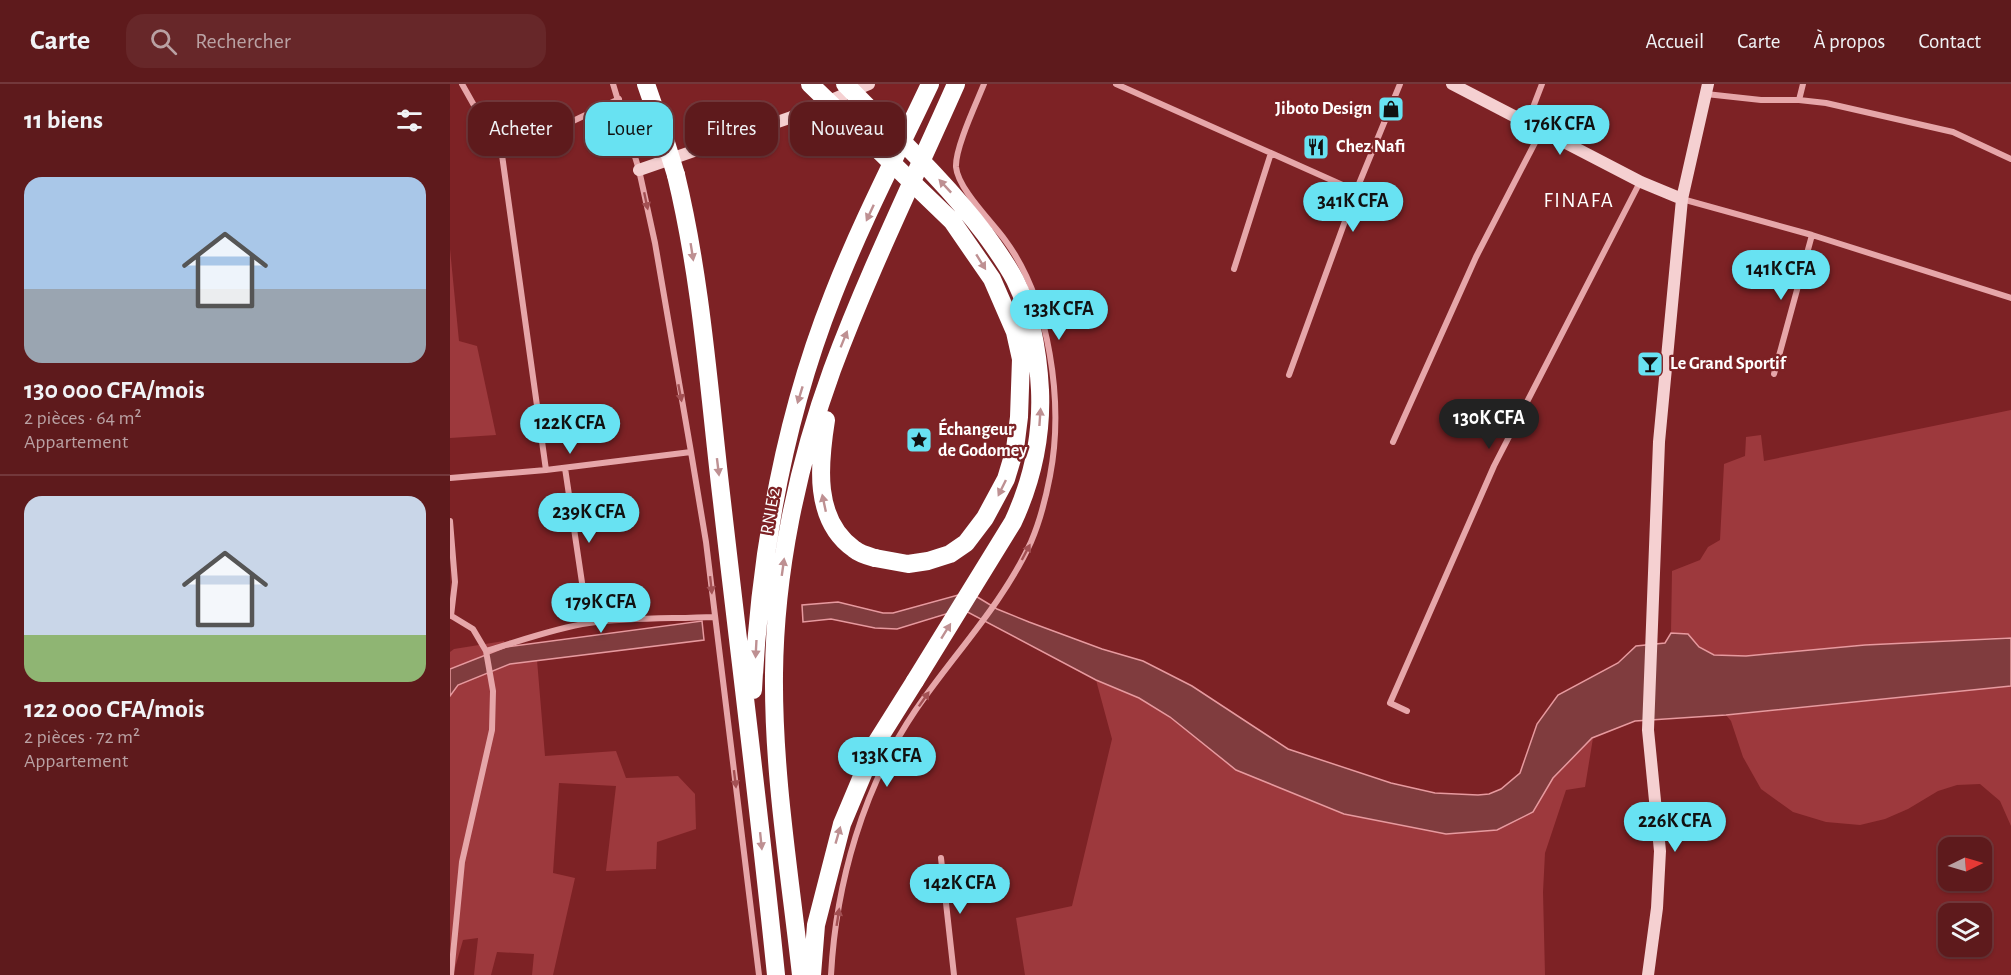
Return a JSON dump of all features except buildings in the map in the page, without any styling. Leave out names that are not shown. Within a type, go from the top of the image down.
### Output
[{"type":"highway","points":[[646,84],[676,175],[686,218],[698,296],[751,740],[776,975]]},
{"type":"highway","points":[[810,84],[952,221],[992,279],[1015,332],[1021,359],[1019,417],[1015,449],[1006,479],[985,518],[966,543],[950,554],[908,564],[875,558],[856,551],[846,544],[833,527],[824,506],[821,469],[832,370]]},
{"type":"highway","points":[[812,975],[816,925],[842,824],[876,743],[1013,522],[1025,496],[1038,438],[1041,406],[1032,328],[1015,279],[997,250],[946,188],[845,84]]},
{"type":"highway","name":"RNIE 2","points":[[751,740],[757,627],[766,553],[776,490],[792,422],[813,351],[833,295],[930,84]]},
{"type":"highway","name":"RNIE 2","points":[[801,975],[779,786],[774,662],[781,585],[797,488],[815,420],[832,370],[956,84]]},
{"type":"street","points":[[462,84],[472,102]]},
{"type":"street","points":[[614,84],[639,170],[655,243],[706,542],[759,975]]},
{"type":"street","points":[[639,170],[789,118],[869,84]]},
{"type":"street","points":[[831,975],[832,952],[842,887],[853,844],[883,766],[913,714],[984,620],[1015,572],[1032,541],[1050,475],[1055,441],[1056,411],[1053,372],[1040,313],[1026,279],[1006,242],[972,200],[956,171],[956,154],[984,84]]},
{"type":"street","points":[[1116,84],[1356,191]]},
{"type":"street","points":[[1289,375],[1356,191],[1400,84]]},
{"type":"street","points":[[1452,84],[1641,182],[1682,199],[1812,235],[2011,298]]},
{"type":"street","points":[[1526,123],[1542,84]]},
{"type":"street","points":[[1799,100],[1803,84]]},
{"type":"street","points":[[1648,975],[1657,908],[1660,851],[1648,730],[1659,442],[1682,199],[1707,89],[1761,100],[1826,103],[1937,128],[1953,132],[2011,159]]},
{"type":"street","points":[[573,121],[619,99]]},
{"type":"street","points":[[1393,442],[1476,257],[1542,130]]},
{"type":"street","points":[[1234,269],[1272,153]]},
{"type":"street","points":[[502,156],[546,470]]},
{"type":"street","points":[[1407,711],[1390,703],[1494,466],[1641,182]]},
{"type":"street","points":[[1774,374],[1812,235]]},
{"type":"street","points":[[450,478],[565,468],[691,452]]},
{"type":"street","points":[[565,468],[588,623]]},
{"type":"street","points":[[450,520],[455,582],[451,616],[473,629],[486,651],[493,691],[492,730],[462,862],[451,975]]},
{"type":"street","points":[[486,651],[588,623],[655,618],[714,617]]},
{"type":"street","points":[[941,858],[954,975]]},
{"type":"shaded area","points":[[450,249],[459,341],[477,346],[496,435],[450,438]]},
{"type":"shaded area","points":[[2011,410],[2011,637],[1865,645],[1746,656],[1714,655],[1699,647],[1688,634],[1671,633],[1672,571],[1700,560],[1708,547],[1720,540],[1724,464],[1745,456],[1746,437],[1761,435],[1764,461]]},
{"type":"shaded area","points":[[969,592],[997,609],[1029,622],[1102,649],[1143,661],[1192,686],[1288,749],[1391,783],[1435,793],[1478,795],[1489,794],[1501,789],[1520,773],[1537,724],[1558,695],[1618,663],[1636,646],[1665,643],[1671,633],[1688,634],[1699,647],[1714,655],[1746,656],[1865,645],[2011,638],[2011,686],[1726,715],[1635,721],[1592,738],[1553,778],[1533,812],[1497,830],[1446,834],[1344,814],[1236,770],[1170,717],[1139,698],[1096,680],[962,609],[897,629],[875,628],[831,619],[803,622],[802,605],[838,602],[883,613],[893,613]]},
{"type":"shaded area","points":[[702,621],[704,640],[510,664],[458,685],[450,696],[450,669],[506,647]]},
{"type":"shaded area","points":[[504,641],[506,647],[450,669],[450,652],[454,649]]},
{"type":"shaded area","points":[[537,660],[545,756],[616,751],[626,778],[678,776],[695,794],[696,829],[657,842],[656,869],[606,871],[616,786],[559,783],[553,873],[575,878],[553,975],[532,975],[534,954],[497,952],[491,975],[474,975],[478,938],[463,940],[453,975],[450,975],[450,696],[458,685],[510,664]]},
{"type":"shaded area","points":[[1096,680],[1139,698],[1170,716],[1236,770],[1344,814],[1533,812],[1553,778],[1593,738],[1585,787],[1566,790],[1545,853],[1543,892],[1545,975],[1025,975],[1016,918],[1072,906],[1112,739]]},
{"type":"shaded area","points":[[2011,686],[2011,826],[2000,801],[1980,784],[1957,785],[1938,791],[1908,809],[1885,819],[1860,825],[1826,822],[1793,812],[1761,789],[1743,757],[1731,721],[1726,715]]},
{"type":"place","name":"Jiboto Design","points":[[1391,109]]},
{"type":"place","name":"Chez Nafi","points":[[1316,147]]},
{"type":"place","name":"Le Grand Sportif","points":[[1650,364]]},
{"type":"place","name":"Échangeur de Godomey","points":[[919,440]]},
{"type":"district","name":"FINAFA","points":[[1579,200]]}]
